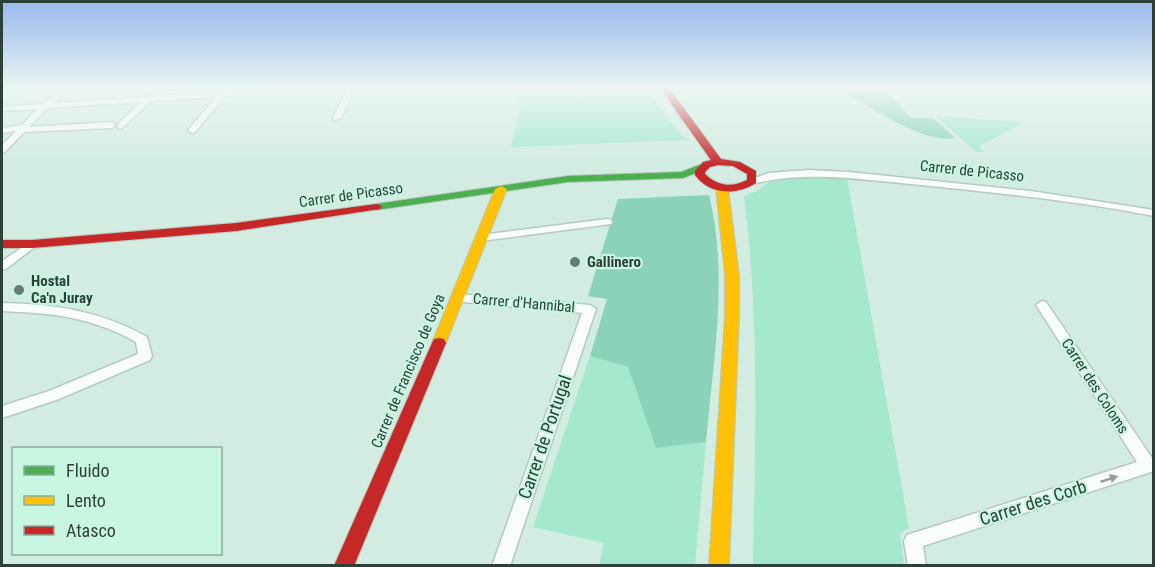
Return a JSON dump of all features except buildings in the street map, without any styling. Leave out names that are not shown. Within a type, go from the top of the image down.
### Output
[{"type":"street","points":[[2,150],[37,114]]},
{"type":"street","points":[[2,130],[116,125],[129,114]]},
{"type":"street","points":[[192,130],[205,114]]},
{"type":"street","points":[[685,114],[717,162],[733,163],[745,167],[752,173],[752,181],[738,188],[722,188],[702,179],[700,175],[702,167]]},
{"type":"street","name":"Carrer de Picasso","points":[[2,244],[32,244],[236,227],[568,179],[683,176],[717,162]]},
{"type":"street","name":"Carrer de Picasso","points":[[752,181],[768,175],[786,173],[849,176],[1014,192],[1154,213]]},
{"type":"street","points":[[719,566],[732,316],[732,275],[722,188]]},
{"type":"street","name":"Carrer de Francisco de Goya","points":[[344,566],[458,298],[501,189]]},
{"type":"street","points":[[481,238],[607,222]]},
{"type":"street","points":[[2,266],[32,244]]},
{"type":"street","name":"Carrer d'Hannibal","points":[[458,298],[590,309]]},
{"type":"street","name":"Carrer des Coloms","points":[[1042,305],[1151,465]]},
{"type":"street","points":[[2,307],[55,308],[104,322],[128,331],[142,340],[145,356],[54,395],[2,412]]},
{"type":"street","name":"Carrer de Portugal","points":[[501,566],[590,309]]},
{"type":"street","name":"Carrer des Corb","points":[[917,566],[913,542],[1151,465]]},
{"type":"green space","points":[[518,114],[666,114],[682,136],[691,140],[511,147]]},
{"type":"green space","points":[[883,114],[933,118],[955,138],[926,135]]},
{"type":"green space","points":[[936,116],[1020,122],[1021,124],[978,147],[985,152],[976,152]]},
{"type":"green space","points":[[805,176],[847,178],[909,528],[900,534],[904,565],[753,565],[754,334],[744,196],[757,191],[769,182]]},
{"type":"green space","points":[[709,195],[715,225],[719,287],[706,442],[656,448],[628,367],[590,356],[607,299],[588,296],[618,199]]},
{"type":"green space","points":[[590,356],[628,367],[656,448],[706,442],[695,565],[599,565],[604,543],[533,527]]},
{"type":"traffic: fast","points":[[376,207],[568,179],[683,175],[702,167]]},
{"type":"traffic: slow","points":[[719,566],[732,316],[732,275],[722,188]]},
{"type":"traffic: slow","points":[[439,343],[501,189]]},
{"type":"traffic: jam","points":[[685,114],[718,162]]},
{"type":"traffic: jam","points":[[718,162],[744,167],[752,173],[752,181],[732,189],[711,184],[700,175],[700,171],[707,164],[718,162]]},
{"type":"traffic: jam","points":[[2,244],[32,244],[236,227],[376,207]]},
{"type":"traffic: jam","points":[[344,566],[439,343]]},
{"type":"place","name":"Gallinero","points":[[575,262]]},
{"type":"place","name":"Hostal Ca'n Juray","points":[[19,290]]}]
